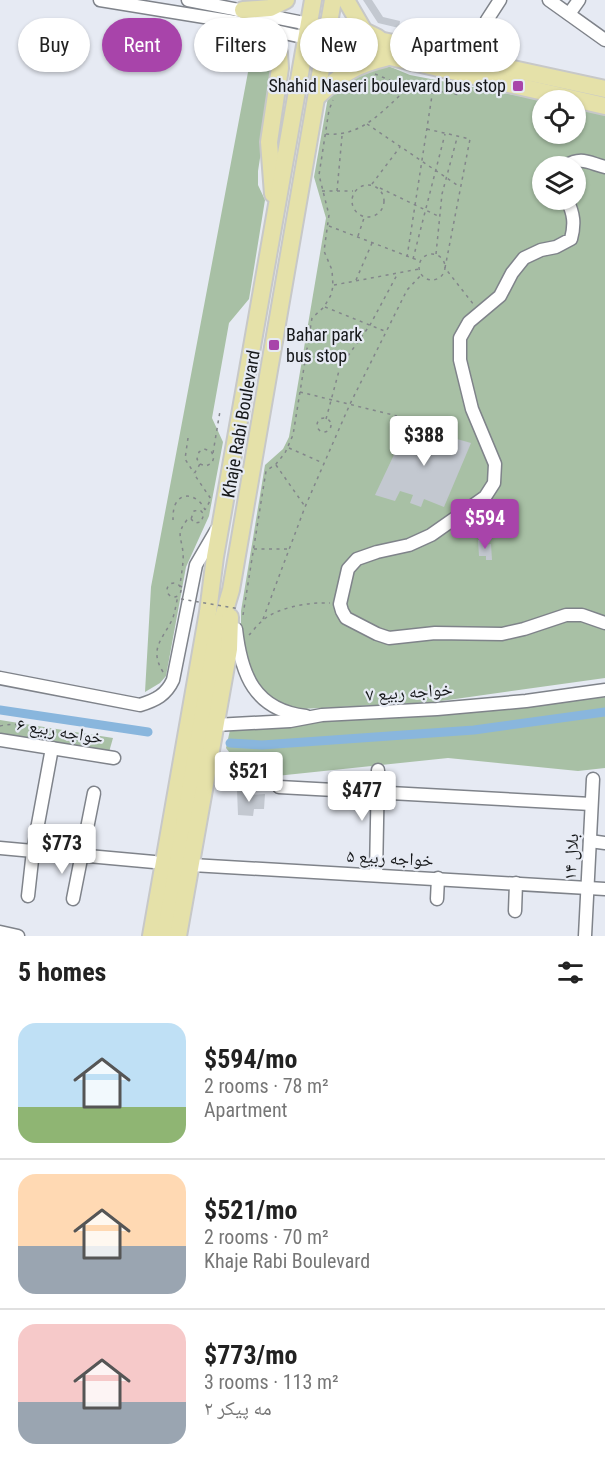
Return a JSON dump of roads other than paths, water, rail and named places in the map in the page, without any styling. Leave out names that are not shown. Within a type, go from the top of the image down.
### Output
[{"type":"main road","points":[[243,10],[270,8],[286,0]]},
{"type":"main road","name":"Khaje Rabi Boulevard","points":[[310,18],[313,0]]},
{"type":"main road","name":"Khaje Rabi Boulevard","points":[[330,18],[333,0]]},
{"type":"main road","points":[[346,0],[364,31],[386,49],[390,49]]},
{"type":"main road","points":[[378,47],[605,106]]},
{"type":"main road","points":[[318,96],[346,71],[386,49]]},
{"type":"main road","points":[[520,70],[605,89]]},
{"type":"main road","points":[[274,220],[269,141],[279,72]]},
{"type":"main road","name":"Khaje Rabi Boulevard","points":[[173,858],[215,557],[301,72]]},
{"type":"main road","name":"Khaje Rabi Boulevard","points":[[173,858],[216,644],[231,590],[322,72]]},
{"type":"main road","points":[[151,936],[215,725],[229,649],[231,590]]},
{"type":"main road","points":[[140,936],[173,858]]},
{"type":"main road","points":[[165,936],[173,858]]},
{"type":"main road","points":[[173,858],[178,936]]},
{"type":"street","points":[[100,0],[205,18]]},
{"type":"street","points":[[188,0],[243,10],[300,28]]},
{"type":"street","points":[[488,18],[500,0]]},
{"type":"street","points":[[549,0],[605,40]]},
{"type":"street","points":[[569,14],[579,0]]},
{"type":"street","points":[[586,161],[605,167]]},
{"type":"street","points":[[572,210],[575,225],[571,239],[524,258],[512,273],[500,296],[469,322],[460,338],[460,360],[472,409],[495,464],[494,483],[485,497],[431,535],[409,545],[357,559],[348,569],[340,603],[346,618],[389,638],[435,633],[502,634],[566,615],[582,615],[605,623]]},
{"type":"street","points":[[0,678],[140,705],[166,693],[173,680],[196,565],[221,522]]},
{"type":"street","points":[[231,590],[238,647],[249,682],[269,702],[294,714],[322,715]]},
{"type":"street","name":"خواجه ربیع ۷","points":[[215,725],[290,722],[322,715],[437,709],[526,701],[605,690]]},
{"type":"street","name":"خواجه ربیع ۶","points":[[0,740],[56,744],[114,758]]},
{"type":"street","points":[[28,897],[33,851],[56,744]]},
{"type":"street","points":[[376,875],[378,770]]},
{"type":"street","name":"بلال ۱۴","points":[[585,936],[593,779]]},
{"type":"street","points":[[279,788],[591,804]]},
{"type":"street","points":[[73,899],[93,793]]},
{"type":"street","points":[[590,841],[605,843]]},
{"type":"street","name":"خواجه ربیع ۵","points":[[0,848],[605,889]]},
{"type":"street","points":[[437,899],[438,878]]},
{"type":"street","points":[[515,911],[516,883]]},
{"type":"street","points":[[0,932],[18,936]]},
{"type":"waterway","points":[[0,710],[148,732]]},
{"type":"waterway","points":[[230,743],[262,745],[474,730],[605,712]]},
{"type":"place","name":"Shahid Naseri boulevard bus stop","points":[[518,86]]},
{"type":"place","name":"Bahar park bus stop","points":[[274,345]]}]
